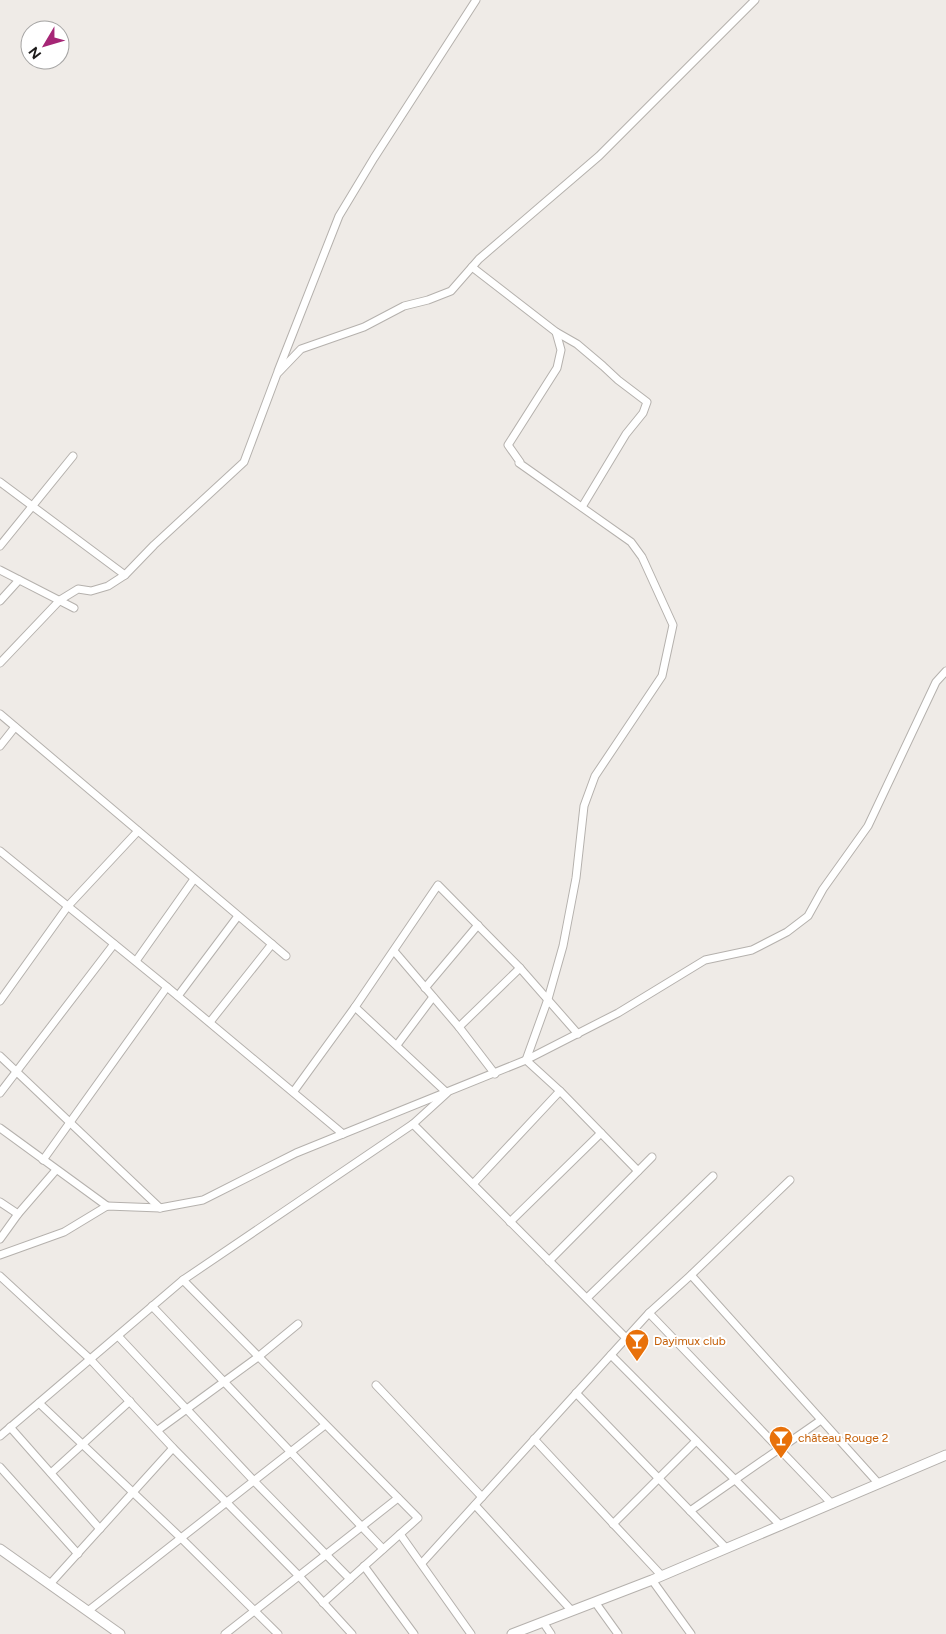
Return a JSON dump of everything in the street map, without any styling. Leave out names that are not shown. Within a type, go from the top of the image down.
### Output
[{"type":"street","points":[[0,663],[60,600],[78,589],[91,591],[108,586],[125,575],[154,545],[244,462],[276,374],[339,216],[374,158],[476,0]]},
{"type":"street","points":[[276,374],[301,349],[364,327],[404,306],[452,291],[479,259],[599,156],[755,0]]},
{"type":"street","points":[[472,267],[556,332],[577,344],[618,380],[647,402],[643,413],[626,434],[582,507]]},
{"type":"street","points":[[526,1060],[548,999],[563,946],[576,878],[584,806],[595,776],[662,676],[673,625],[642,557],[631,542],[519,463],[508,445],[557,368],[562,350],[556,332]]},
{"type":"street","points":[[0,546],[73,456]]},
{"type":"street","points":[[0,482],[125,575]]},
{"type":"street","points":[[0,570],[74,608]]},
{"type":"street","points":[[0,602],[20,580]]},
{"type":"street","points":[[0,1128],[107,1206],[160,1208],[203,1200],[296,1153],[526,1060],[618,1014],[705,960],[752,950],[787,932],[808,916],[823,889],[868,826],[936,682],[946,671]]},
{"type":"street","points":[[0,714],[286,956]]},
{"type":"street","points":[[0,746],[15,727]]},
{"type":"street","points":[[1,999],[68,906],[138,831]]},
{"type":"street","points":[[0,851],[294,1091],[343,1134]]},
{"type":"street","points":[[136,961],[194,879]]},
{"type":"street","points":[[294,1091],[356,1007],[438,885],[520,968],[578,1034]]},
{"type":"street","points":[[178,996],[238,916]]},
{"type":"street","points":[[425,988],[478,925]]},
{"type":"street","points":[[0,1093],[114,944]]},
{"type":"street","points":[[210,1022],[272,944]]},
{"type":"street","points":[[394,951],[459,1027],[495,1074]]},
{"type":"street","points":[[459,1027],[520,968]]},
{"type":"street","points":[[43,1160],[167,987]]},
{"type":"street","points":[[398,1045],[433,997]]},
{"type":"street","points":[[356,1007],[447,1093]]},
{"type":"street","points":[[0,1056],[160,1208]]},
{"type":"street","points":[[526,1060],[560,1091],[638,1171]]},
{"type":"street","points":[[473,1184],[560,1091]]},
{"type":"street","points":[[0,1436],[183,1280],[413,1124],[447,1093]]},
{"type":"street","points":[[413,1124],[626,1338]]},
{"type":"street","points":[[510,1222],[600,1133]]},
{"type":"street","points":[[549,1261],[652,1157]]},
{"type":"street","points":[[0,1239],[18,1214],[56,1170]]},
{"type":"street","points":[[587,1298],[713,1176]]},
{"type":"street","points":[[422,1564],[649,1313],[790,1180]]},
{"type":"street","points":[[0,1202],[18,1214]]},
{"type":"street","points":[[0,1255],[64,1232],[107,1206]]},
{"type":"street","points":[[0,1276],[90,1359],[352,1634]]},
{"type":"street","points":[[690,1276],[879,1484]]},
{"type":"street","points":[[183,1280],[418,1518],[323,1603]]},
{"type":"street","points":[[152,1306],[383,1549]]},
{"type":"street","points":[[649,1313],[832,1504]]},
{"type":"street","points":[[158,1430],[258,1357],[298,1324]]},
{"type":"street","points":[[118,1336],[254,1481],[350,1579]]},
{"type":"street","points":[[611,1355],[781,1526]]},
{"type":"street","points":[[376,1384],[482,1497]]},
{"type":"street","points":[[576,1393],[726,1548]]},
{"type":"street","points":[[50,1473],[130,1401]]},
{"type":"street","points":[[39,1403],[181,1538],[278,1634]]},
{"type":"street","points":[[690,1511],[821,1420]]},
{"type":"street","points":[[88,1612],[325,1425]]},
{"type":"street","points":[[10,1427],[100,1529]]},
{"type":"street","points":[[534,1439],[662,1576]]},
{"type":"street","points":[[613,1524],[696,1441]]},
{"type":"street","points":[[50,1584],[173,1448]]},
{"type":"street","points":[[512,1634],[662,1576],[946,1455]]},
{"type":"street","points":[[0,1467],[78,1554]]},
{"type":"street","points":[[225,1634],[398,1498]]},
{"type":"street","points":[[475,1505],[572,1611]]},
{"type":"street","points":[[400,1534],[472,1634]]},
{"type":"street","points":[[0,1549],[120,1634]]},
{"type":"street","points":[[364,1566],[414,1634]]},
{"type":"street","points":[[652,1580],[691,1634]]},
{"type":"street","points":[[595,1602],[618,1634]]},
{"type":"street","points":[[543,1622],[551,1634]]},
{"type":"place","name":"Dayimux club","points":[[637,1362]]},
{"type":"place","name":"château Rouge 2","points":[[781,1459]]}]
